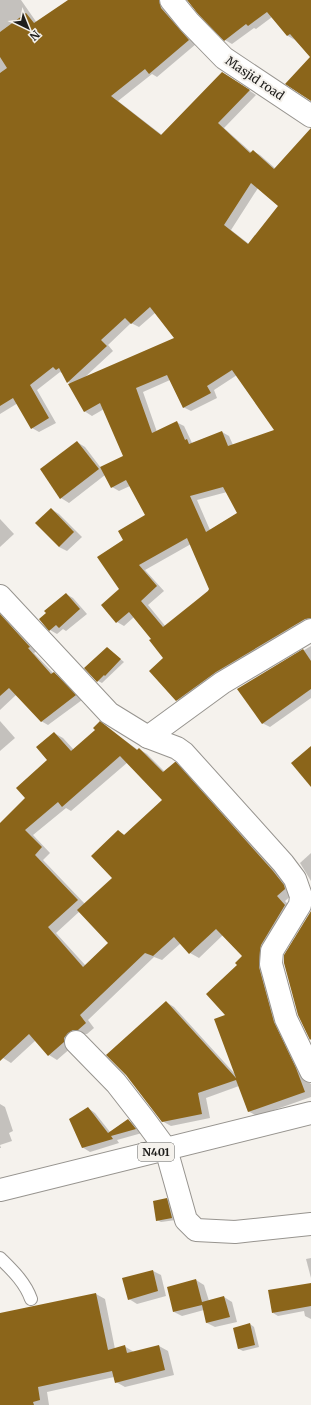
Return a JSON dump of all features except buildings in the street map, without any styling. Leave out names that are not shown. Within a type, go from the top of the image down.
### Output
[{"type":"main road","name":"Masjid road","points":[[170,0],[224,58],[311,116]]},
{"type":"main road","points":[[0,596],[109,713],[148,738],[177,748],[184,753],[283,863],[295,879],[301,896],[300,905],[272,951],[271,964],[286,1019],[311,1072]]},
{"type":"main road","points":[[148,738],[222,683],[311,630]]},
{"type":"main road","points":[[76,1042],[116,1083],[166,1149],[186,1220],[196,1230],[235,1232],[311,1224]]},
{"type":"main road","name":"N401","points":[[0,1190],[311,1113]]},
{"type":"lane","points":[[0,1258],[16,1274],[28,1291],[31,1299]]}]
